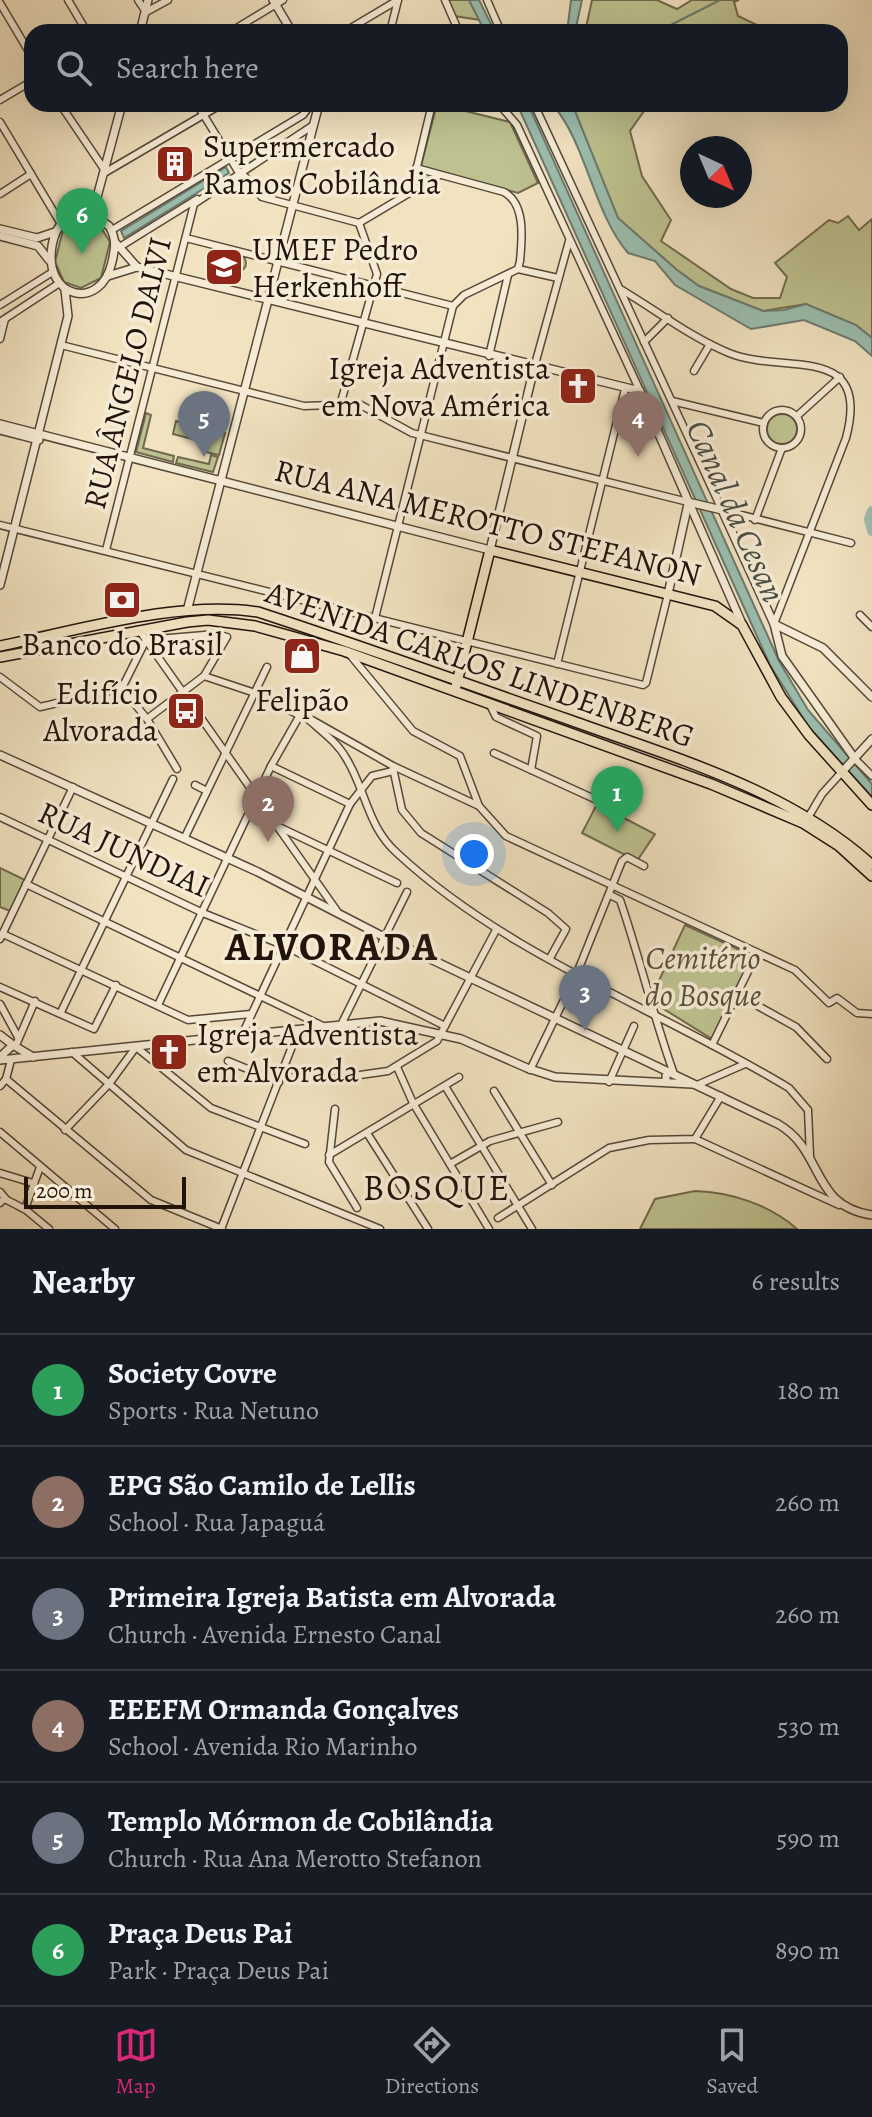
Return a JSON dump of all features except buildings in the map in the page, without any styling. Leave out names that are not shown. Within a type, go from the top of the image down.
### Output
[{"type":"main road","name":"RUA ANA MEROTTO STEFANON","points":[[490,550],[719,607],[744,628],[781,697],[872,805]]},
{"type":"main road","points":[[454,693],[490,550]]},
{"type":"main road","name":"AVENIDA CARLOS LINDENBERG","points":[[0,646],[187,611],[224,608],[258,612],[722,777],[809,816],[844,840],[872,865]]},
{"type":"main road","name":"AVENIDA CARLOS LINDENBERG","points":[[0,657],[197,621],[233,623],[349,653],[711,784],[781,813],[839,846],[872,876]]},
{"type":"street","points":[[68,0],[82,24]]},
{"type":"street","points":[[138,0],[146,12]]},
{"type":"street","points":[[142,24],[148,0]]},
{"type":"street","points":[[146,12],[168,0]]},
{"type":"street","points":[[358,24],[398,0]]},
{"type":"street","points":[[392,24],[398,0]]},
{"type":"street","points":[[445,0],[455,24]]},
{"type":"street","points":[[487,0],[498,24]]},
{"type":"street","points":[[243,24],[277,2],[288,24]]},
{"type":"street","points":[[0,3],[24,44]]},
{"type":"street","points":[[451,24],[452,18]]},
{"type":"street","points":[[0,100],[24,86]]},
{"type":"street","points":[[65,112],[103,172]]},
{"type":"street","points":[[0,236],[41,238],[92,204],[120,112]]},
{"type":"street","points":[[201,112],[230,159],[259,196],[290,206],[359,223],[439,175]]},
{"type":"street","points":[[103,172],[114,170],[208,112]]},
{"type":"street","points":[[112,231],[305,112]]},
{"type":"street","points":[[187,611],[265,300],[316,112]]},
{"type":"street","points":[[402,197],[416,168],[430,112]]},
{"type":"street","points":[[506,112],[517,125],[640,391],[744,628]]},
{"type":"street","points":[[538,112],[774,624],[775,636],[793,675],[853,761],[872,776]]},
{"type":"street","points":[[0,122],[59,228],[50,262],[51,273],[62,287],[68,316]]},
{"type":"street","name":"RUA ÂNGELO DALVI","points":[[119,245],[190,206],[312,126]]},
{"type":"street","points":[[416,168],[504,192],[514,198],[519,207],[518,269]]},
{"type":"street","points":[[0,194],[31,174]]},
{"type":"street","points":[[98,191],[101,218],[137,267]]},
{"type":"street","name":"RUA ÂNGELO DALVI","points":[[106,550],[186,238],[190,206]]},
{"type":"street","points":[[81,214],[101,218]]},
{"type":"street","points":[[341,402],[377,271],[359,223]]},
{"type":"street","points":[[0,229],[38,246],[50,262]]},
{"type":"street","points":[[186,238],[453,306]]},
{"type":"street","points":[[490,550],[534,368],[569,241]]},
{"type":"street","points":[[0,581],[40,437],[68,316],[75,303],[97,289],[108,276],[119,245]]},
{"type":"street","points":[[108,276],[137,267],[534,368],[640,391]]},
{"type":"street","points":[[375,618],[453,306],[464,295],[518,269],[558,278]]},
{"type":"street","points":[[1,303],[51,273]]},
{"type":"street","points":[[489,356],[508,275]]},
{"type":"street","points":[[0,339],[2,320],[62,287],[87,293]]},
{"type":"street","points":[[620,288],[710,344],[743,358],[815,365],[840,377],[853,399],[852,418],[774,624]]},
{"type":"street","points":[[644,342],[668,318]]},
{"type":"street","points":[[694,371],[710,344]]},
{"type":"street","points":[[61,345],[307,406],[341,402],[367,406],[400,428],[420,436],[851,543]]},
{"type":"street","points":[[797,416],[840,377]]},
{"type":"street","points":[[557,664],[625,389]]},
{"type":"street","points":[[672,401],[764,423]]},
{"type":"street","points":[[781,409],[797,416],[802,426],[800,437],[793,445],[782,448],[768,442],[764,423],[770,413],[781,409]]},
{"type":"street","name":"RUA ANA MEROTTO STEFANON","points":[[0,424],[40,437]]},
{"type":"street","name":"RUA ANA MEROTTO STEFANON","points":[[0,430],[40,437],[490,550]]},
{"type":"street","points":[[755,520],[782,448]]},
{"type":"street","points":[[0,525],[645,685],[688,502]]},
{"type":"street","points":[[860,615],[872,627]]},
{"type":"street","points":[[774,624],[823,648],[872,697]]},
{"type":"street","points":[[775,636],[784,628]]},
{"type":"street","points":[[139,630],[337,911]]},
{"type":"street","points":[[146,640],[216,634],[227,637],[204,676],[147,719]]},
{"type":"street","points":[[122,688],[146,640]]},
{"type":"street","points":[[349,653],[411,730],[461,758],[479,806],[493,825],[511,840],[612,892],[802,975],[829,1003],[837,998],[857,1013],[872,1014]]},
{"type":"street","points":[[185,837],[267,667]]},
{"type":"street","points":[[204,676],[255,693],[321,724],[393,769],[479,806]]},
{"type":"street","points":[[0,677],[30,703],[40,707],[122,688]]},
{"type":"street","points":[[122,688],[147,719],[177,769]]},
{"type":"street","points":[[490,705],[496,717],[537,736],[531,770]]},
{"type":"street","points":[[158,1005],[271,766],[300,715]]},
{"type":"street","points":[[308,719],[342,751],[361,791],[367,813],[384,841],[418,873],[496,930],[789,1088],[802,1099],[810,1118],[810,1156]]},
{"type":"street","points":[[809,816],[842,771],[872,739]]},
{"type":"street","points":[[494,753],[599,801]]},
{"type":"street","points":[[0,755],[185,837],[468,978],[657,1065],[667,1079]]},
{"type":"street","points":[[271,766],[350,804]]},
{"type":"street","points":[[241,1037],[258,994],[285,946],[350,804],[372,776],[393,769]]},
{"type":"street","points":[[393,769],[402,810],[421,833],[560,923],[565,934],[550,958]]},
{"type":"street","points":[[61,1012],[150,821],[173,779]]},
{"type":"street","points":[[195,785],[207,791]]},
{"type":"street","points":[[73,787],[1,936],[116,985],[188,1020],[251,1014]]},
{"type":"street","name":"RUA JUNDIAI","points":[[0,817],[203,913],[285,946],[445,1026]]},
{"type":"street","points":[[276,826],[397,883]]},
{"type":"street","points":[[530,1070],[577,973],[622,861],[627,857],[644,866]]},
{"type":"street","points":[[26,884],[325,1027]]},
{"type":"street","points":[[341,1025],[382,936],[407,892]]},
{"type":"street","points":[[612,892],[620,900],[634,942],[667,1079]]},
{"type":"street","points":[[332,1079],[378,1073],[397,1067],[440,1036],[496,930]]},
{"type":"street","points":[[712,1045],[757,953]]},
{"type":"street","points":[[0,987],[94,1029],[116,985]]},
{"type":"street","points":[[738,995],[796,1027],[827,1059]]},
{"type":"street","points":[[0,1086],[6,1079],[10,1052],[35,1001]]},
{"type":"street","points":[[0,1004],[10,1052]]},
{"type":"street","points":[[0,1035],[10,1052],[33,1057],[389,1021],[466,1041],[530,1070],[555,1077],[609,1082],[667,1079],[700,1086],[784,1127],[810,1156],[823,1186],[839,1205]]},
{"type":"street","points":[[609,1082],[634,1026]]},
{"type":"street","points":[[6,1079],[151,1200],[222,1229],[298,1031]]},
{"type":"street","points":[[65,1130],[109,1084],[136,1047]]},
{"type":"street","points":[[136,1047],[206,1104],[305,1144]]},
{"type":"street","points":[[72,1052],[186,1150],[380,1229]]},
{"type":"street","points":[[228,1061],[279,1082]]},
{"type":"street","points":[[700,1086],[745,1064]]},
{"type":"street","points":[[284,1066],[308,1076]]},
{"type":"street","points":[[397,1067],[414,1105],[489,1229]]},
{"type":"street","points":[[329,1155],[459,1077]]},
{"type":"street","points":[[445,1086],[532,1229]]},
{"type":"street","points":[[494,1091],[552,1185]]},
{"type":"street","points":[[695,1139],[721,1096]]},
{"type":"street","points":[[335,1109],[330,1164],[357,1208]]},
{"type":"street","points":[[450,1164],[482,1145],[558,1122]]},
{"type":"street","points":[[0,1132],[115,1229]]},
{"type":"street","points":[[367,1133],[428,1229]]},
{"type":"street","points":[[498,1218],[609,1148],[649,1140],[695,1139],[839,1205],[872,1215]]},
{"type":"street","points":[[25,1209],[40,1167]]},
{"type":"street","points":[[0,1173],[33,1183]]},
{"type":"street","points":[[0,1192],[2,1201],[25,1209],[49,1229]]},
{"type":"green space","points":[[447,0],[469,0],[480,20],[454,16]]},
{"type":"green space","points":[[592,0],[657,0],[677,9],[692,0],[739,0],[734,2],[738,16],[755,24],[587,24]]},
{"type":"green space","points":[[435,112],[469,112],[510,122],[538,183],[518,193],[421,166]]},
{"type":"green space","points":[[575,112],[643,112],[630,131],[642,176],[671,220],[661,241],[731,289],[753,298],[780,298],[787,277],[775,263],[829,220],[838,223],[848,216],[859,230],[872,219],[872,338],[856,325],[806,304],[763,311],[699,286],[618,218]]},
{"type":"green space","points":[[81,219],[98,223],[110,242],[101,278],[81,288],[64,282],[55,262],[63,230]]},
{"type":"green space","points":[[237,254],[246,263],[237,272],[228,263]]},
{"type":"green space","points":[[146,413],[151,415],[143,448],[174,456],[173,462],[136,452]]},
{"type":"green space","points":[[782,414],[792,419],[797,429],[792,439],[782,444],[772,439],[767,429],[772,419]]},
{"type":"green space","points":[[176,421],[199,427],[196,440],[173,434]]},
{"type":"green space","points":[[212,430],[225,433],[219,455],[206,452]]},
{"type":"green space","points":[[211,455],[218,457],[213,472],[176,463],[178,457],[209,464]]},
{"type":"green space","points":[[597,804],[655,834],[637,861],[582,833]]},
{"type":"green space","points":[[0,868],[25,880],[10,911],[0,907]]},
{"type":"green space","name":"Cemitério do Bosque","points":[[685,925],[751,955],[752,960],[712,1039],[659,1006],[655,989]]},
{"type":"green space","points":[[695,1191],[749,1201],[775,1213],[797,1229],[640,1229],[655,1199]]},
{"type":"shaded area","points":[[469,0],[479,0],[491,24],[481,24]]},
{"type":"shaded area","points":[[571,0],[582,0],[577,24],[568,24]]},
{"type":"shaded area","points":[[521,112],[532,112],[779,661],[808,710],[872,784],[872,797],[808,726],[770,665]]},
{"type":"shaded area","points":[[558,112],[575,112],[618,218],[677,270],[699,286],[763,311],[806,304],[856,325],[872,338],[872,356],[855,341],[804,320],[751,329],[675,285],[655,261],[628,253],[606,218]]},
{"type":"shaded area","points":[[226,167],[229,173],[124,238],[121,231]]},
{"type":"waterway","points":[[673,24],[720,0]]},
{"type":"waterway","points":[[872,511],[869,519],[872,531]]},
{"type":"place","name":"Supermercado Ramos Cobilândia","points":[[175,164]]},
{"type":"place","name":"Praça Deus Pai","points":[[82,254]]},
{"type":"place","name":"UMEF Pedro Herkenhoff","points":[[224,267]]},
{"type":"place","name":"Igreja Adventista em Nova América","points":[[578,386]]},
{"type":"place","name":"Templo Mórmon de Cobilândia","points":[[204,457]]},
{"type":"place","name":"EEEFM Ormanda Gonçalves","points":[[638,457]]},
{"type":"place","name":"Banco do Brasil","points":[[122,600]]},
{"type":"place","name":"Felipão","points":[[302,656]]},
{"type":"place","name":"Edifício Alvorada","points":[[186,711]]},
{"type":"place","name":"Society Covre","points":[[617,832]]},
{"type":"place","name":"EPG São Camilo de Lellis","points":[[268,842]]},
{"type":"place","name":"Primeira Igreja Batista em Alvorada","points":[[585,1031]]},
{"type":"place","name":"Igreja Adventista em Alvorada","points":[[169,1052]]},
{"type":"district","name":"ALVORADA","points":[[332,946]]},
{"type":"district","name":"BOSQUE","points":[[437,1187]]},
{"type":"water label","name":"Canal da Cesan","points":[[736,511]]}]
